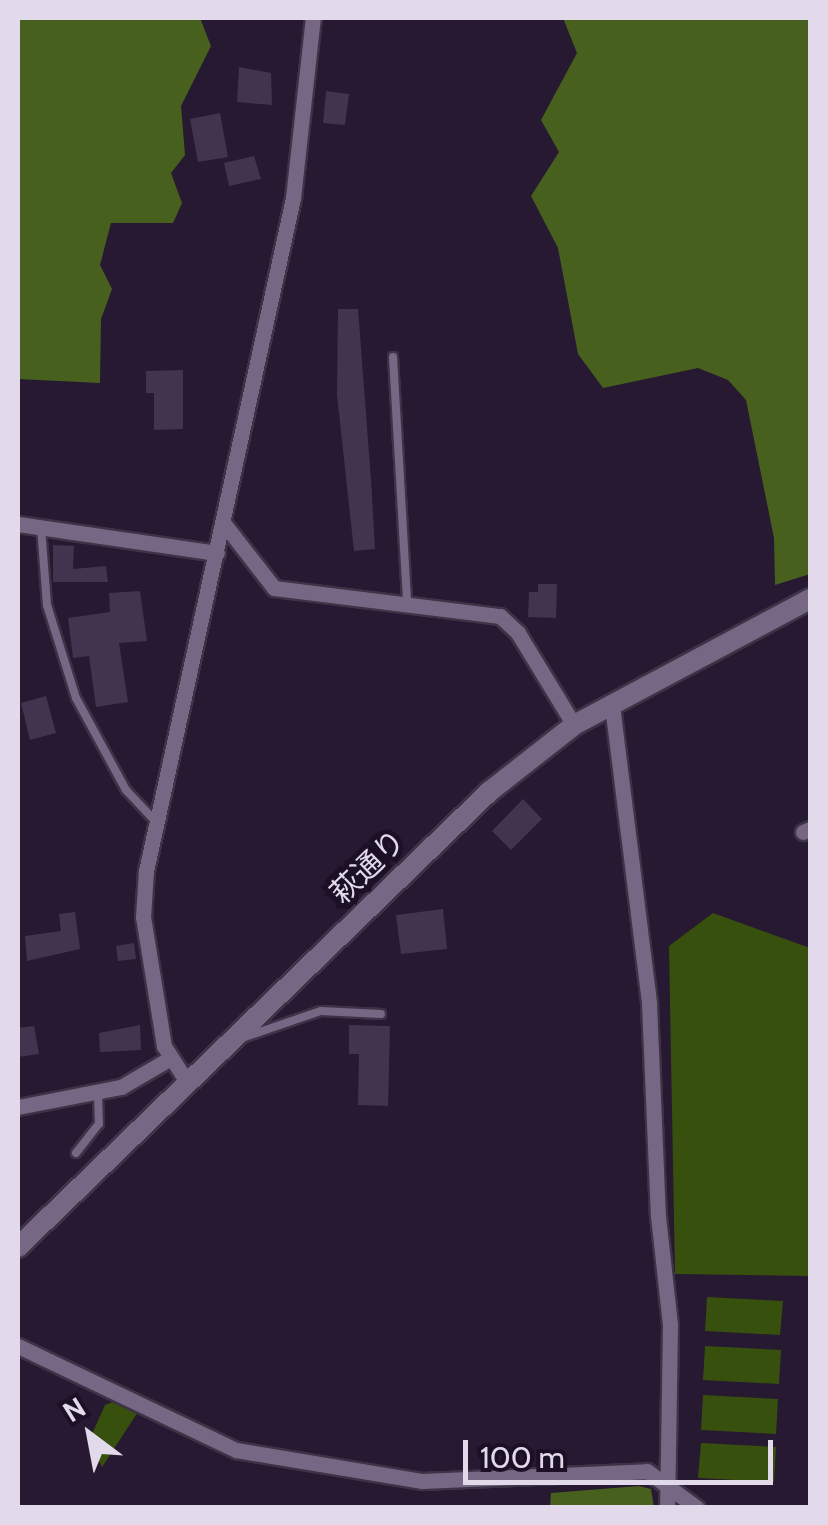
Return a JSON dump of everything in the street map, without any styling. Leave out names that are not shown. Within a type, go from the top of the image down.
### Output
[{"type":"street","points":[[187,1082],[170,1059],[143,917],[157,823],[225,525],[293,198],[313,18]]},
{"type":"street","points":[[18,524],[217,553]]},
{"type":"street","points":[[225,525],[274,588],[407,600],[500,616],[518,633],[574,726]]},
{"type":"street","name":"萩通り","points":[[18,1247],[488,792],[574,726],[810,598]]},
{"type":"street","points":[[612,704],[650,1004],[658,1216],[670,1324],[663,1478],[666,1508]]},
{"type":"street","points":[[18,1107],[98,1093],[143,1077],[170,1059]]},
{"type":"street","points":[[18,1346],[236,1450],[422,1481],[647,1472],[663,1478],[697,1508]]},
{"type":"lane","points":[[393,357],[407,600]]},
{"type":"lane","points":[[40,526],[47,605],[76,698],[126,790],[157,823]]},
{"type":"lane","points":[[232,1040],[320,1011],[381,1014]]},
{"type":"lane","points":[[76,1153],[99,1124],[98,1093]]},
{"type":"green space","points":[[18,18],[200,18],[211,46],[181,106],[185,155],[171,173],[182,203],[173,223],[111,223],[100,265],[112,289],[101,319],[100,383],[18,379]]},
{"type":"green space","points":[[563,18],[810,18],[810,574],[775,585],[774,538],[746,400],[728,380],[698,368],[603,388],[578,354],[558,248],[531,196],[559,152],[541,120],[577,53]]},
{"type":"green space","points":[[713,913],[810,948],[810,1276],[675,1274],[669,946]]},
{"type":"green space","points":[[707,1297],[783,1301],[780,1335],[705,1331]]},
{"type":"green space","points":[[705,1346],[781,1350],[779,1384],[703,1380]]},
{"type":"green space","points":[[703,1395],[778,1399],[776,1434],[701,1430]]},
{"type":"green space","points":[[118,1400],[138,1412],[102,1467],[89,1441],[105,1405]]},
{"type":"green space","points":[[701,1443],[776,1447],[774,1482],[698,1478]]},
{"type":"green space","points":[[639,1486],[651,1489],[654,1507],[550,1507],[551,1493]]},
{"type":"building","points":[[239,67],[271,73],[272,105],[237,102]]},
{"type":"building","points":[[326,91],[349,94],[345,125],[323,123]]},
{"type":"building","points":[[220,113],[228,157],[198,162],[190,119]]},
{"type":"building","points":[[254,156],[261,179],[229,186],[224,163]]},
{"type":"building","points":[[338,309],[358,309],[375,549],[354,551],[337,395]]},
{"type":"building","points":[[183,370],[183,429],[154,430],[154,393],[146,393],[146,371]]},
{"type":"building","points":[[53,545],[74,546],[73,569],[106,566],[108,582],[53,582]]},
{"type":"building","points":[[538,584],[557,584],[556,618],[528,617],[529,592],[538,592]]},
{"type":"building","points":[[140,591],[147,641],[119,643],[128,702],[96,707],[89,656],[73,658],[68,618],[110,612],[109,593]]},
{"type":"building","points":[[46,696],[56,733],[30,740],[21,703]]},
{"type":"building","points":[[523,799],[542,819],[511,850],[492,831]]},
{"type":"building","points":[[443,909],[447,949],[401,954],[396,915]]},
{"type":"building","points":[[75,912],[80,949],[27,961],[25,936],[61,931],[59,914]]},
{"type":"building","points":[[134,943],[136,959],[118,961],[116,946]]},
{"type":"building","points":[[140,1025],[141,1050],[100,1052],[99,1033]]},
{"type":"building","points":[[349,1025],[390,1026],[388,1106],[358,1105],[359,1054],[349,1054]]},
{"type":"building","points":[[34,1026],[39,1054],[18,1057],[18,1028]]}]
